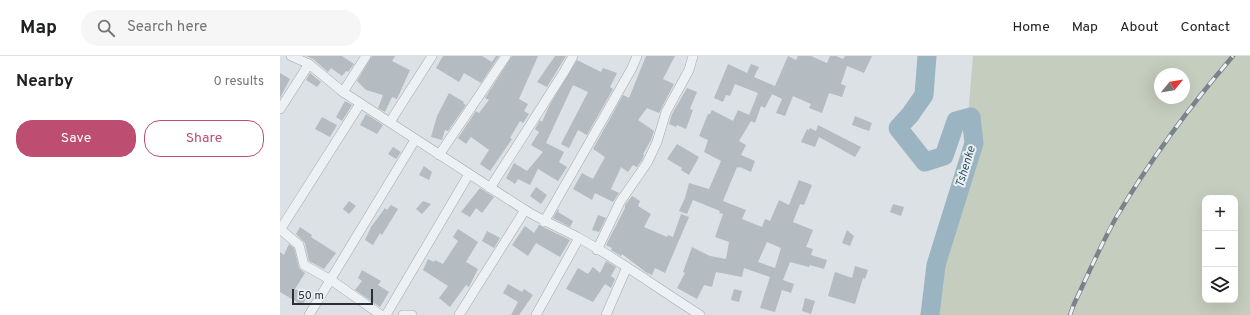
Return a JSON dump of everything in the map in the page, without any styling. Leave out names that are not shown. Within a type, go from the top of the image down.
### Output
[{"type":"street","points":[[343,92],[366,56]]},
{"type":"street","points":[[390,122],[432,56]]},
{"type":"street","points":[[439,155],[506,56]]},
{"type":"street","points":[[490,188],[573,56]]},
{"type":"street","points":[[544,222],[637,56]]},
{"type":"street","points":[[597,250],[620,202],[647,163],[657,142],[666,112],[689,70],[693,56]]},
{"type":"street","points":[[294,57],[309,64],[360,104],[490,188],[544,222],[579,238],[700,315]]},
{"type":"street","points":[[280,109],[309,64]]},
{"type":"street","points":[[360,104],[280,230],[299,245],[304,265],[331,280],[381,315]]},
{"type":"street","points":[[309,315],[415,140]]},
{"type":"street","points":[[386,315],[469,174]]},
{"type":"street","points":[[459,315],[525,210]]},
{"type":"street","points":[[536,315],[579,238]]},
{"type":"street","points":[[606,315],[627,268]]},
{"type":"street","points":[[403,315],[412,315]]},
{"type":"green space","points":[[973,56],[1250,56],[1250,315],[920,315],[948,239],[967,128]]},
{"type":"building","points":[[306,56],[342,56],[354,64],[348,72],[346,71],[342,76],[331,68],[328,72],[313,59]]},
{"type":"building","points":[[372,56],[395,56],[392,61],[410,70],[397,99],[392,97],[385,112],[378,108],[383,95],[366,90],[357,81]]},
{"type":"building","points":[[443,56],[482,56],[492,62],[496,56],[499,56],[481,83],[464,73],[459,82],[436,68]]},
{"type":"building","points":[[512,56],[538,56],[519,99],[528,104],[524,111],[529,114],[523,123],[520,121],[510,138],[512,139],[490,171],[480,164],[489,150],[471,137],[466,144],[458,138],[476,111],[479,113],[489,100],[485,98]]},
{"type":"building","points":[[555,56],[566,56],[547,87],[537,82]]},
{"type":"building","points":[[646,56],[675,56],[663,79],[674,84],[659,113],[647,108],[638,120],[654,131],[643,154],[642,160],[637,167],[633,165],[628,172],[621,167],[611,189],[619,193],[613,202],[595,193],[592,200],[573,189],[582,173],[593,179],[605,157],[593,149],[623,95],[629,98]]},
{"type":"building","points":[[788,56],[796,60],[798,56],[811,56],[827,63],[830,56],[836,56],[843,59],[845,56],[872,56],[864,73],[847,66],[841,84],[846,86],[842,97],[829,93],[822,113],[809,108],[811,104],[793,96],[785,116],[776,113],[782,99],[772,94],[765,108],[761,106],[755,123],[751,121],[739,141],[746,145],[741,155],[755,161],[751,172],[737,167],[723,201],[746,210],[742,219],[762,227],[765,219],[770,221],[779,200],[789,205],[799,180],[812,185],[804,205],[800,204],[793,222],[813,230],[806,247],[813,249],[811,255],[827,260],[824,269],[790,262],[783,280],[794,284],[791,293],[782,290],[775,312],[760,308],[770,277],[744,268],[742,277],[716,272],[712,287],[704,285],[697,299],[677,288],[685,273],[683,272],[692,247],[710,256],[726,259],[729,242],[715,237],[723,214],[719,213],[720,211],[693,200],[687,214],[679,211],[685,198],[689,183],[709,189],[721,161],[704,152],[708,140],[699,136],[708,114],[710,114],[712,110],[733,121],[738,110],[749,115],[758,93],[735,84],[730,96],[726,95],[723,102],[714,98],[728,64],[747,73],[751,64],[759,67],[754,77],[775,86]],"holes":[[[767,242],[781,248],[775,268],[758,262]]]},
{"type":"building","points":[[577,60],[601,72],[603,68],[617,73],[610,87],[613,89],[587,135],[578,130],[569,148],[561,144],[588,92],[573,85],[546,143],[564,152],[559,162],[567,167],[558,181],[538,169],[530,185],[518,179],[515,184],[506,178],[514,163],[527,171],[543,152],[531,145],[539,132],[535,129],[540,120],[542,122],[549,106]]},
{"type":"building","points":[[280,73],[290,79],[280,98]]},
{"type":"building","points":[[310,73],[321,82],[317,87],[306,80]]},
{"type":"building","points":[[687,88],[697,92],[690,109],[693,110],[686,129],[677,125],[676,127],[669,124],[672,114]]},
{"type":"building","points":[[449,93],[464,102],[463,103],[466,105],[448,131],[445,130],[442,140],[431,137],[437,116]]},
{"type":"building","points":[[345,101],[352,105],[342,121],[336,117]]},
{"type":"building","points":[[366,114],[383,125],[377,134],[360,125]]},
{"type":"building","points":[[855,116],[872,123],[869,131],[852,125]]},
{"type":"building","points":[[322,117],[337,125],[330,137],[315,129]]},
{"type":"building","points":[[818,125],[861,147],[855,157],[819,137],[815,147],[801,142],[807,129],[809,130],[810,128],[816,131]]},
{"type":"building","points":[[677,144],[699,157],[689,175],[681,170],[682,168],[667,159]]},
{"type":"building","points":[[393,147],[401,152],[396,159],[388,154]]},
{"type":"building","points":[[424,166],[432,172],[429,180],[419,175]]},
{"type":"building","points":[[536,187],[547,195],[541,204],[530,196]]},
{"type":"building","points":[[480,188],[494,197],[482,213],[476,208],[470,217],[461,212]]},
{"type":"building","points":[[632,196],[640,201],[638,206],[651,214],[644,227],[667,237],[668,235],[673,237],[681,214],[689,217],[665,273],[655,268],[652,275],[647,273],[622,254],[621,256],[606,245],[625,208],[625,205]]},
{"type":"building","points":[[349,201],[356,206],[349,214],[343,209]]},
{"type":"building","points":[[423,201],[431,204],[422,214],[416,209]]},
{"type":"building","points":[[893,204],[904,207],[901,216],[890,212]]},
{"type":"building","points":[[391,205],[398,209],[382,235],[380,233],[373,245],[365,240],[371,227],[385,208],[387,210]]},
{"type":"building","points":[[558,209],[558,212],[573,221],[570,227],[553,218]]},
{"type":"building","points":[[598,215],[606,218],[599,232],[592,230]]},
{"type":"building","points":[[539,225],[570,240],[560,257],[536,243],[528,256],[512,245],[525,226],[534,233]]},
{"type":"building","points":[[300,227],[312,235],[311,237],[336,253],[324,269],[309,261],[305,243],[296,234]]},
{"type":"building","points":[[458,229],[478,242],[466,262],[478,269],[469,287],[466,285],[450,307],[439,298],[448,286],[423,270],[428,259],[434,262],[435,260],[443,264],[458,241],[453,237]]},
{"type":"building","points":[[847,230],[854,236],[850,246],[842,243]]},
{"type":"building","points":[[487,231],[500,238],[494,248],[482,241]]},
{"type":"building","points":[[289,244],[294,248],[299,268],[305,273],[295,289],[308,296],[302,305],[280,292],[280,252],[284,255]]},
{"type":"building","points":[[606,261],[616,267],[611,276],[615,279],[611,288],[605,284],[593,302],[566,289],[578,268],[588,274],[593,267],[600,273]]},
{"type":"building","points":[[855,266],[868,270],[865,279],[863,278],[855,304],[828,296],[835,272],[852,278]]},
{"type":"building","points":[[362,270],[381,281],[378,285],[389,292],[380,307],[355,290],[362,281],[358,278]]},
{"type":"building","points":[[508,284],[522,292],[524,289],[533,295],[519,315],[511,315],[518,302],[503,293]]},
{"type":"building","points":[[734,289],[742,291],[739,302],[731,300]]},
{"type":"building","points":[[805,298],[815,301],[811,314],[802,311]]},
{"type":"waterway","name":"Tshenke","points":[[927,56],[924,95],[910,115],[898,128],[925,162],[944,156],[956,121],[971,117],[974,143],[936,265],[930,315]]},
{"type":"railway","points":[[1070,315],[1106,237],[1143,174],[1172,133],[1233,56]]}]
